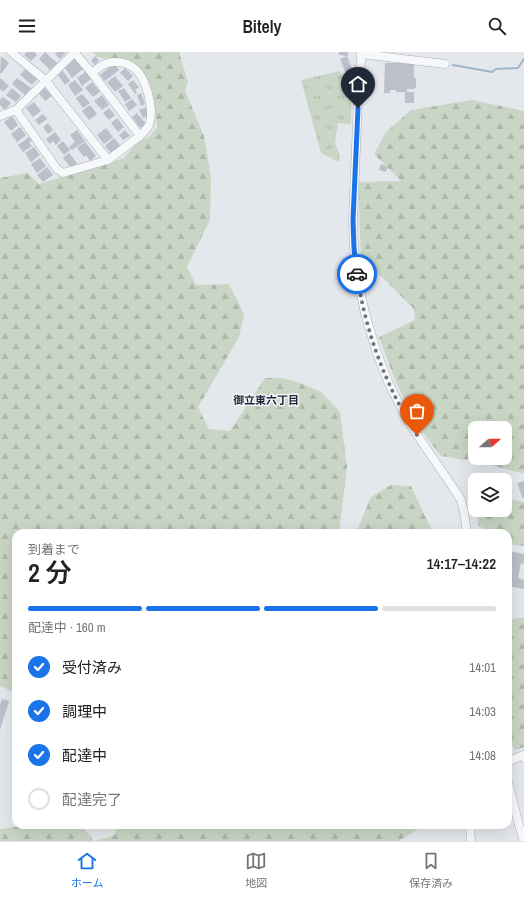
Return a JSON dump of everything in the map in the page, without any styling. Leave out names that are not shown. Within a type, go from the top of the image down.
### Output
[{"type":"street","points":[[11,52],[21,55],[45,80],[108,160]]},
{"type":"street","points":[[1,115],[16,110],[75,52],[140,136]]},
{"type":"street","points":[[445,64],[362,53],[359,76],[353,220],[354,248],[358,281],[365,313],[377,353],[389,384],[409,423],[460,500],[464,512],[466,529]]},
{"type":"street","points":[[16,110],[58,170],[63,173],[108,160],[145,131],[150,124],[152,109],[144,82],[139,72],[132,66],[113,62],[103,65],[92,73]]},
{"type":"street","points":[[512,760],[523,755],[524,758]]},
{"type":"street","points":[[512,798],[524,841]]},
{"type":"street","points":[[470,829],[472,841]]},
{"type":"green space","points":[[93,52],[179,52],[188,82],[185,91],[204,136],[211,177],[210,220],[187,267],[196,285],[229,284],[244,314],[239,337],[198,407],[209,429],[230,431],[265,378],[283,378],[303,384],[321,392],[340,412],[347,467],[339,529],[12,529],[12,691],[0,686],[0,178],[27,173],[39,184],[124,158],[136,144],[150,136],[157,127],[155,105],[149,82],[136,64],[97,57]]},
{"type":"green space","points":[[340,71],[347,87],[352,89],[351,124],[338,123],[335,143],[340,155],[339,162],[321,153],[301,80]]},
{"type":"green space","points":[[472,100],[524,111],[524,473],[491,465],[512,465],[512,421],[468,421],[468,460],[441,456],[415,422],[395,380],[379,337],[415,320],[414,309],[361,256],[358,182],[401,181],[374,154],[386,132],[411,110]]},
{"type":"green space","points":[[391,485],[411,486],[431,529],[358,529],[371,497]]},
{"type":"green space","points":[[512,499],[524,502],[524,546],[512,544],[512,529],[484,529],[478,525],[477,517],[512,517]]},
{"type":"green space","points":[[524,617],[524,747],[515,750],[512,745],[512,619]]},
{"type":"green space","points":[[12,827],[12,829],[84,829],[94,841],[0,841],[0,829]]},
{"type":"green space","points":[[116,829],[418,829],[400,841],[95,841],[115,835]]},
{"type":"building","points":[[27,52],[34,52],[37,55],[31,61],[24,55]]},
{"type":"building","points":[[45,52],[57,63],[50,70],[39,59]]},
{"type":"building","points":[[57,52],[66,52],[60,59],[55,54]]},
{"type":"building","points":[[339,52],[348,52],[348,56],[339,55]]},
{"type":"building","points":[[1,56],[9,63],[1,74],[0,73]]},
{"type":"building","points":[[95,56],[99,60],[95,65],[91,61]]},
{"type":"building","points":[[347,56],[353,71],[346,74],[340,59]]},
{"type":"building","points":[[75,59],[83,69],[72,78],[65,68]]},
{"type":"building","points":[[385,63],[414,63],[416,88],[407,89],[407,92],[414,92],[414,103],[405,103],[405,92],[390,90],[390,93],[384,93]]},
{"type":"building","points":[[114,64],[119,70],[105,81],[100,75]]},
{"type":"building","points":[[125,68],[133,76],[128,81],[120,73]]},
{"type":"building","points":[[25,69],[37,79],[32,85],[20,75]]},
{"type":"building","points":[[63,71],[70,81],[65,85],[58,75]]},
{"type":"building","points":[[85,72],[91,79],[82,86],[77,78]]},
{"type":"building","points":[[115,76],[123,86],[115,92],[107,82]]},
{"type":"building","points":[[0,78],[9,86],[3,92],[0,89]]},
{"type":"building","points":[[17,78],[31,88],[25,95],[12,84]]},
{"type":"building","points":[[75,80],[83,90],[75,96],[68,85]]},
{"type":"building","points":[[133,80],[139,87],[135,90],[137,92],[135,94],[128,84]]},
{"type":"building","points":[[92,82],[100,92],[93,97],[85,88]]},
{"type":"building","points":[[44,87],[52,96],[45,101],[38,92]]},
{"type":"building","points":[[12,88],[21,96],[16,102],[6,95]]},
{"type":"building","points":[[124,88],[131,98],[125,102],[118,91]]},
{"type":"building","points":[[141,93],[145,104],[141,106],[137,95]]},
{"type":"building","points":[[82,94],[90,103],[83,108],[76,98]]},
{"type":"building","points":[[102,95],[109,105],[102,110],[94,101]]},
{"type":"building","points":[[3,97],[11,103],[5,110],[0,105],[0,100]]},
{"type":"building","points":[[132,99],[137,105],[129,111],[125,104]]},
{"type":"building","points":[[34,102],[41,111],[33,117],[26,108]]},
{"type":"building","points":[[90,105],[97,114],[89,120],[82,111]]},
{"type":"building","points":[[146,107],[149,115],[143,118],[139,110]]},
{"type":"building","points":[[109,108],[115,115],[109,120],[103,113]]},
{"type":"building","points":[[137,113],[146,124],[140,128],[132,117]]},
{"type":"building","points":[[43,114],[47,119],[39,125],[35,120]]},
{"type":"building","points":[[12,116],[18,125],[11,131],[4,122]]},
{"type":"building","points":[[117,118],[124,127],[118,132],[111,123]]},
{"type":"building","points":[[48,123],[53,130],[48,134],[43,127]]},
{"type":"building","points":[[20,127],[26,135],[17,142],[11,134]]},
{"type":"building","points":[[106,128],[113,137],[104,144],[97,135]]},
{"type":"building","points":[[77,130],[85,141],[72,150],[69,147],[75,142],[70,135]]},
{"type":"building","points":[[125,130],[130,136],[123,140],[119,135]]},
{"type":"building","points":[[55,132],[61,140],[56,145],[53,141],[50,144],[46,139]]},
{"type":"building","points":[[29,137],[32,141],[29,143],[32,146],[23,152],[18,145]]},
{"type":"building","points":[[114,138],[121,147],[112,155],[105,146]]},
{"type":"building","points":[[63,141],[70,150],[64,155],[57,146]]},
{"type":"building","points":[[85,142],[96,156],[90,161],[86,155],[84,157],[77,148]]},
{"type":"building","points":[[34,147],[40,155],[31,162],[25,153]]},
{"type":"building","points":[[69,153],[77,163],[71,168],[63,158]]},
{"type":"building","points":[[40,158],[46,166],[37,173],[31,164]]},
{"type":"building","points":[[381,164],[388,167],[386,172],[379,170]]},
{"type":"building","points":[[47,167],[53,175],[43,182],[37,175]]},
{"type":"building","points":[[524,481],[524,498],[523,499],[517,483]]},
{"type":"building","points":[[512,552],[524,554],[524,564],[521,563],[518,578],[524,580],[524,589],[512,587]]},
{"type":"building","points":[[2,699],[9,701],[0,730],[0,705]]},
{"type":"waterway","points":[[453,65],[492,72],[496,69],[518,68],[524,59]]},
{"type":"way so far","points":[[357,274],[365,313],[377,353],[389,384],[409,423],[417,435]]},
{"type":"district","name":"御立東六丁目","points":[[266,400]]},
{"type":"route","points":[[357,274],[353,220],[358,108]]}]
